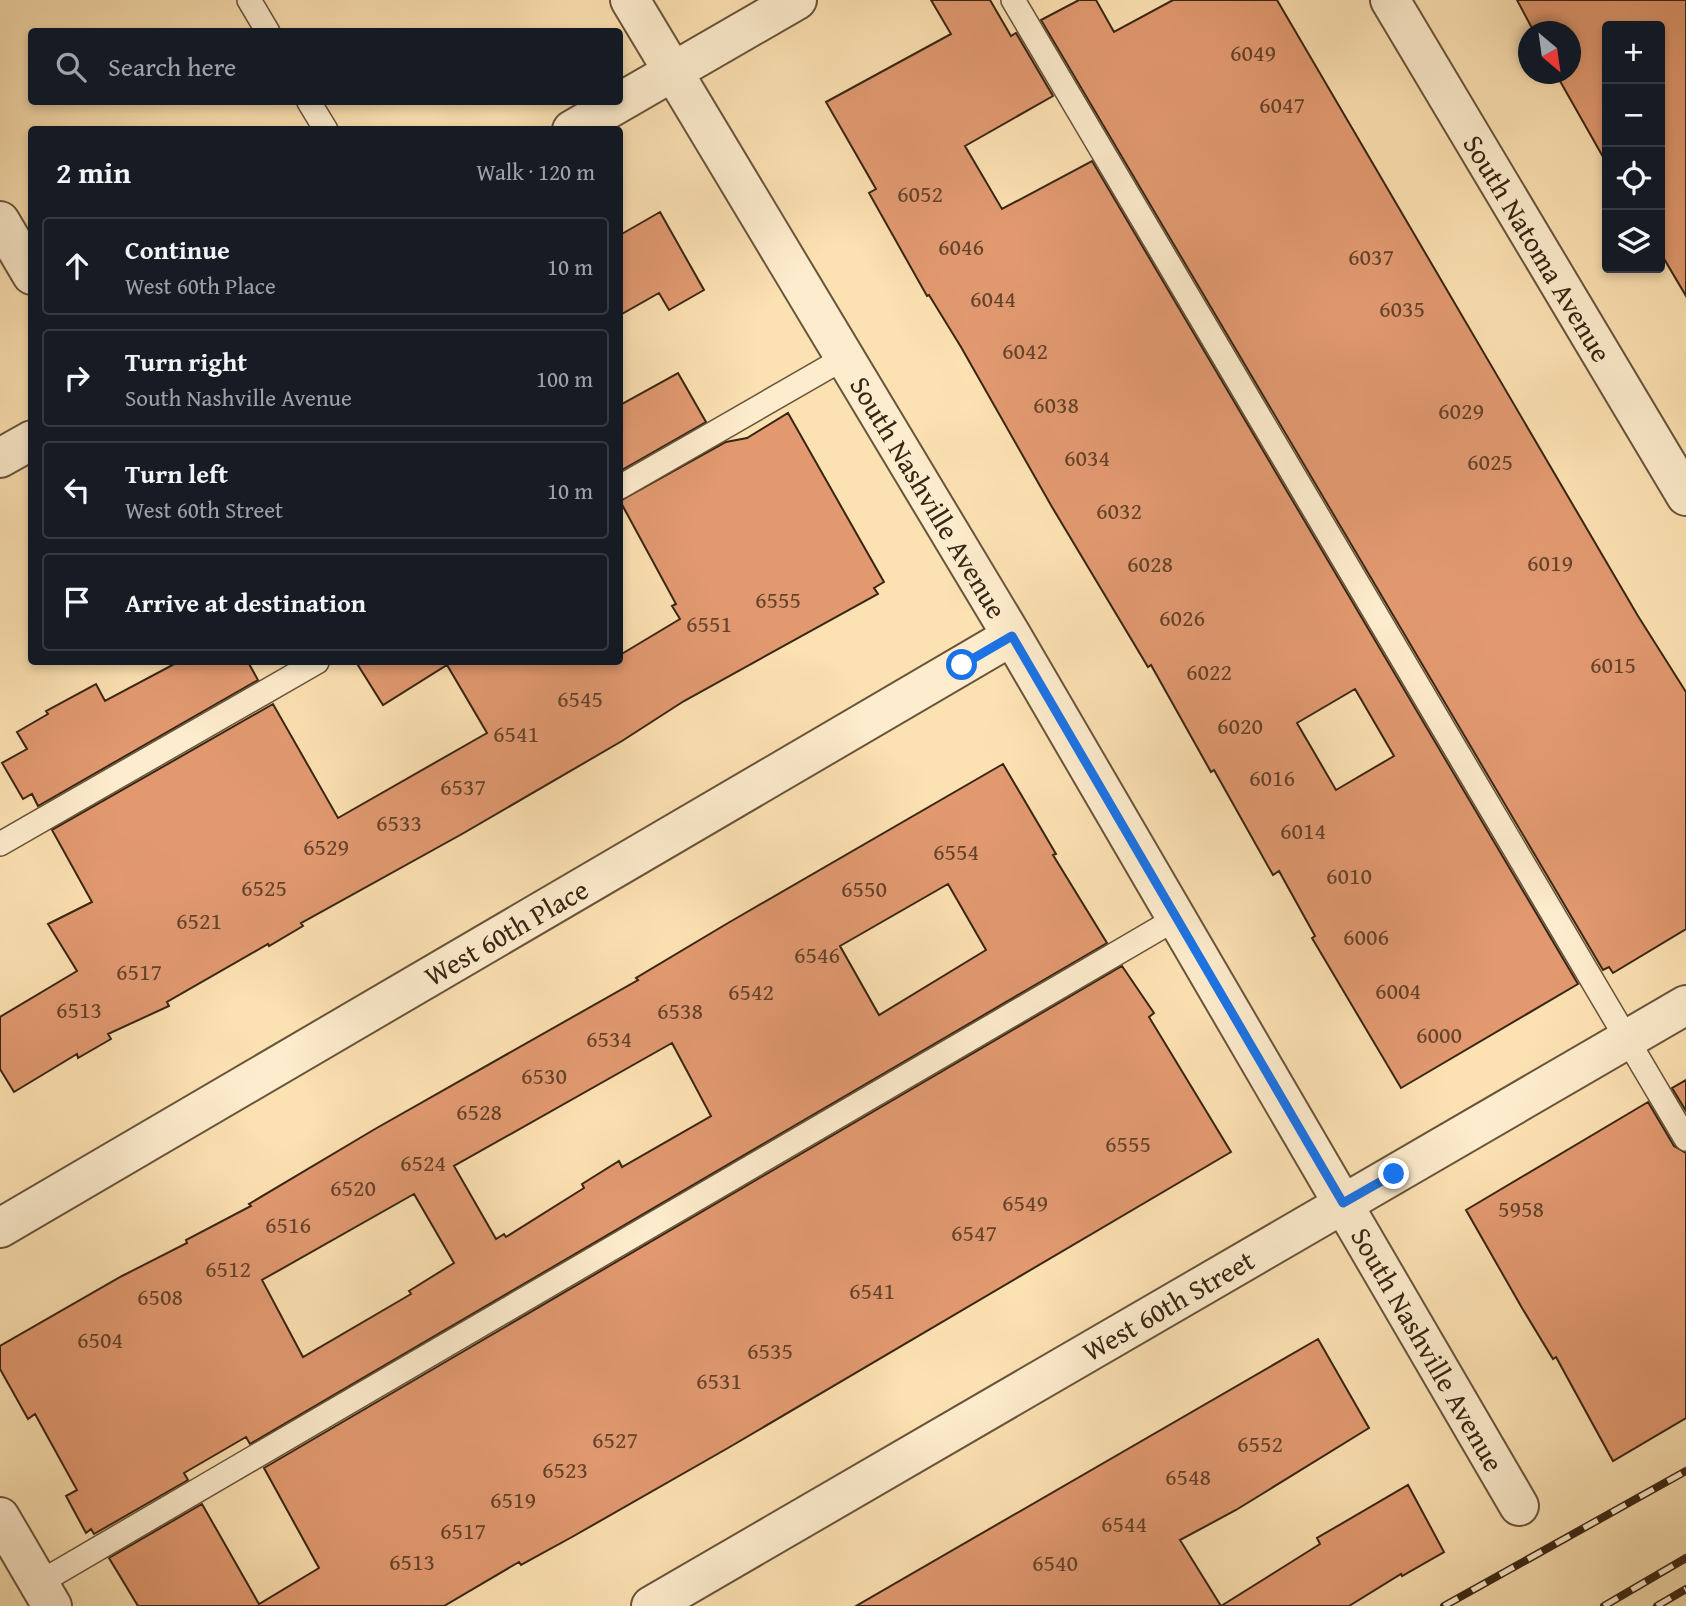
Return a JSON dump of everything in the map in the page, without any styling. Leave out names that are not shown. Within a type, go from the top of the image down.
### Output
[{"type":"street","name":"South Nashville Avenue","points":[[630,0],[1012,636],[1519,1506]]},
{"type":"street","points":[[623,101],[797,0]]},
{"type":"street","name":"South Natoma Avenue","points":[[1390,0],[1686,496]]},
{"type":"street","points":[[579,126],[616,105]]},
{"type":"street","points":[[0,221],[28,268]]},
{"type":"street","points":[[0,458],[28,442]]},
{"type":"street","name":"West 60th Place","points":[[0,1228],[1012,636]]},
{"type":"street","name":"West 60th Street","points":[[651,1606],[1686,1005]]},
{"type":"street","points":[[0,1517],[46,1595]]},
{"type":"lane","points":[[250,0],[266,28]]},
{"type":"lane","points":[[1013,0],[1686,1139]]},
{"type":"lane","points":[[311,105],[324,126]]},
{"type":"lane","points":[[623,485],[846,357]]},
{"type":"lane","points":[[0,844],[312,665]]},
{"type":"lane","points":[[46,1595],[1177,918]]},
{"type":"building","points":[[931,0],[990,0],[1011,36],[1016,33],[1053,96],[965,146],[1002,209],[1092,161],[1578,984],[1401,1088],[1312,938],[1315,936],[1279,871],[1273,875],[1214,770],[1211,772],[1151,665],[1148,667],[1052,507],[961,347],[929,295],[927,296],[869,193],[876,189],[826,102],[951,34]],"holes":[[[1355,689],[1394,756],[1336,790],[1297,723]]]},
{"type":"building","points":[[1079,0],[1096,0],[1114,32],[1173,0],[1277,0],[1638,616],[1686,692],[1686,929],[1613,973],[1609,967],[1603,970],[1041,20]]},
{"type":"building","points":[[1517,0],[1686,0],[1686,296],[1665,260],[1665,21],[1602,21],[1602,155],[1562,84],[1581,84],[1581,21],[1528,21]]},
{"type":"building","points":[[660,212],[704,290],[669,310],[659,293],[623,313],[623,233]]},
{"type":"building","points":[[678,373],[706,422],[623,469],[623,403]]},
{"type":"building","points":[[788,413],[884,582],[874,588],[878,594],[684,701],[622,741],[301,923],[303,926],[269,946],[268,944],[167,1002],[169,1006],[108,1034],[111,1039],[78,1058],[77,1054],[14,1092],[0,1069],[0,1017],[77,971],[48,924],[92,902],[52,830],[273,704],[338,818],[487,733],[447,665],[623,665],[623,653],[680,619],[672,606],[676,604],[623,507],[623,499],[726,442],[747,438]]},
{"type":"building","points":[[172,665],[250,665],[258,680],[38,806],[32,794],[23,799],[2,763],[27,749],[17,732],[48,714],[46,711],[96,684],[105,701]]},
{"type":"building","points":[[358,665],[447,665],[383,705]]},
{"type":"building","points":[[1003,764],[1056,854],[1053,855],[1107,943],[250,1444],[246,1437],[184,1473],[188,1480],[94,1534],[91,1529],[86,1533],[66,1496],[77,1490],[35,1414],[28,1419],[0,1369],[0,1346],[251,1206],[249,1204],[375,1129],[638,980],[636,978]],"holes":[[[948,884],[986,950],[879,1015],[840,946]],[[672,1043],[711,1116],[622,1167],[619,1161],[582,1184],[584,1188],[506,1237],[504,1234],[496,1239],[454,1166]],[[414,1194],[454,1263],[409,1291],[411,1294],[303,1357],[262,1280]]]},
{"type":"building","points":[[1122,966],[1154,1013],[1149,1017],[1231,1152],[728,1448],[444,1606],[138,1606],[109,1558],[202,1504],[259,1604],[319,1568],[264,1468]]},
{"type":"building","points":[[1686,1080],[1686,1111],[1672,1088]]},
{"type":"building","points":[[1648,1102],[1674,1146],[1686,1153],[1686,1418],[1613,1461],[1556,1357],[1553,1359],[1466,1210]]},
{"type":"building","points":[[1318,1339],[1369,1428],[1236,1510],[1180,1540],[1221,1606],[856,1606]]},
{"type":"building","points":[[1408,1485],[1444,1552],[1402,1576],[1401,1574],[1349,1606],[1221,1606],[1320,1544],[1317,1538]]},
{"type":"railway","points":[[1444,1606],[1686,1471]]},
{"type":"railway","points":[[1604,1606],[1686,1558]]},
{"type":"railway","points":[[1657,1606],[1686,1589]]},
{"type":"route","points":[[962,665],[1012,636],[1343,1203],[1394,1174]]}]
